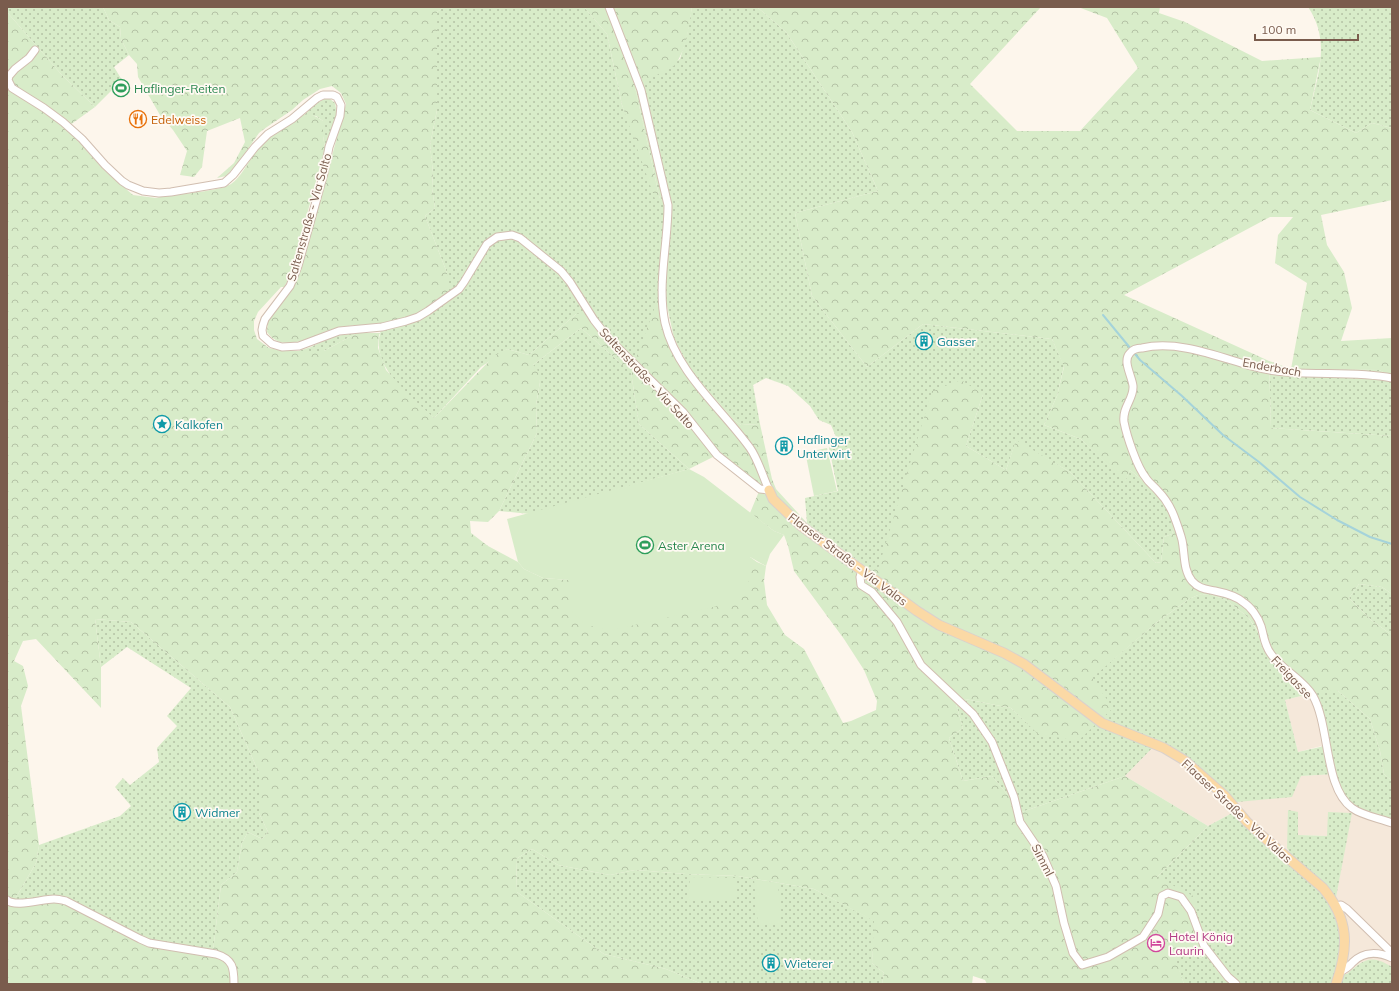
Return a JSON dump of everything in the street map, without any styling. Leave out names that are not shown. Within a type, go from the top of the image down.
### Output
[{"type":"main road","name":"Flaaser Straße - Via Valas","points":[[769,490],[773,499],[800,525],[917,611],[939,625],[1004,653],[1024,664],[1102,723],[1164,748],[1184,760],[1225,796],[1247,822],[1322,888],[1336,906],[1344,929],[1345,944],[1336,984]]},
{"type":"street","name":"Flaaser Straße - Via Valas","points":[[610,7],[641,90],[668,205],[668,223],[662,292],[662,306],[668,336],[688,373],[751,450],[769,490]]},
{"type":"street","name":"Saltenstraße - Via Salto","points":[[35,50],[29,58],[14,69],[9,76],[10,85],[17,92],[44,108],[63,122],[82,139],[101,161],[122,181],[143,191],[159,193],[172,192],[224,183],[233,175],[255,147],[268,134],[292,119],[317,98],[323,95],[333,95],[340,101],[341,110],[329,147],[324,173],[294,279],[283,297],[262,325],[262,333],[272,344],[282,347],[299,346],[339,331],[382,327],[418,317],[459,289],[487,244],[497,237],[512,235],[520,238],[561,271],[570,282],[594,320],[609,339],[683,412],[717,455],[760,489],[769,490]]},
{"type":"street","name":"Enderbach","points":[[1130,353],[1139,348],[1150,346],[1179,347],[1196,350],[1267,369],[1306,373],[1362,374],[1392,378]]},
{"type":"street","name":"Freigasse","points":[[1130,353],[1127,361],[1133,389],[1125,409],[1124,419],[1126,430],[1137,461],[1146,479],[1164,497],[1173,514],[1182,541],[1185,565],[1191,580],[1196,586],[1202,589],[1224,593],[1244,603],[1260,622],[1264,641],[1271,654],[1313,696],[1322,723],[1335,783],[1342,799],[1352,808],[1360,812],[1392,823]]},
{"type":"street","name":"Simml","points":[[862,570],[860,577],[861,585],[872,592],[897,622],[921,665],[973,714],[992,742],[1014,797],[1020,822],[1043,856],[1053,880],[1073,953],[1082,965],[1108,957],[1143,937],[1158,914],[1162,896],[1168,893],[1181,897],[1191,911],[1204,946],[1228,978],[1236,984]]},
{"type":"street","points":[[7,900],[15,903],[54,899],[66,901],[149,943],[223,956],[232,964],[234,970],[234,984]]},
{"type":"street","points":[[1336,906],[1341,905],[1347,908],[1392,953]]},
{"type":"street","points":[[1340,971],[1348,968],[1354,961],[1367,954],[1383,954],[1392,958]]},
{"type":"shaded area","points":[[1309,694],[1329,744],[1298,752],[1285,700]]},
{"type":"shaded area","points":[[1158,742],[1177,750],[1237,802],[1300,776],[1336,774],[1392,820],[1392,967],[1375,960],[1369,960],[1360,963],[1347,975],[1337,973],[1340,932],[1333,913],[1351,813],[1328,836],[1298,835],[1298,812],[1291,854],[1283,861],[1234,812],[1208,826],[1125,776]]},
{"type":"green space","points":[[7,7],[103,7],[109,20],[120,27],[121,39],[129,55],[114,67],[122,80],[95,107],[61,74],[7,12]]},
{"type":"green space","points":[[103,7],[444,7],[437,12],[437,110],[430,145],[433,173],[432,188],[435,208],[425,216],[447,273],[448,292],[428,309],[386,324],[379,335],[378,348],[386,370],[410,396],[434,418],[495,355],[507,349],[529,355],[576,314],[582,313],[628,364],[625,367],[581,328],[533,365],[537,368],[540,382],[536,405],[537,433],[499,511],[488,522],[470,521],[471,533],[488,546],[518,562],[524,569],[543,578],[569,580],[750,577],[750,557],[766,566],[764,581],[767,605],[785,635],[804,649],[843,723],[876,710],[877,701],[864,670],[844,639],[794,571],[784,535],[774,531],[750,513],[760,489],[717,455],[689,469],[639,424],[631,372],[659,296],[666,337],[691,371],[732,418],[741,425],[760,424],[772,479],[776,489],[807,523],[869,569],[878,569],[932,391],[961,380],[983,394],[966,446],[1006,470],[1016,440],[1070,472],[1156,563],[1161,562],[1164,537],[1172,534],[1175,524],[1160,495],[1130,470],[1125,482],[1081,439],[1044,425],[1057,396],[1064,367],[1052,339],[923,324],[867,367],[812,296],[795,213],[878,191],[852,132],[786,32],[757,7],[1041,7],[970,84],[1017,131],[1080,131],[1138,68],[1107,18],[1078,7],[1160,7],[1159,13],[1185,22],[1262,61],[1321,57],[1310,110],[1356,133],[1372,123],[1392,128],[1392,200],[1321,215],[1327,245],[1344,272],[1352,308],[1341,341],[1392,338],[1392,376],[1379,370],[1291,369],[1307,283],[1275,263],[1278,235],[1293,217],[1270,217],[1124,295],[1269,361],[1271,428],[1392,436],[1392,594],[1382,587],[1359,584],[1349,598],[1371,620],[1392,635],[1392,781],[1384,774],[1380,751],[1370,719],[1337,690],[1309,694],[1295,679],[1277,666],[1266,655],[1262,648],[1258,631],[1248,617],[1226,600],[1209,594],[1198,595],[1189,599],[1156,623],[1092,678],[1113,708],[1078,741],[1038,734],[1011,708],[965,699],[955,701],[963,728],[949,738],[963,781],[992,776],[1022,812],[1125,776],[1208,826],[1157,877],[1195,897],[1203,958],[1173,951],[1184,984],[987,984],[985,980],[973,976],[972,984],[882,984],[884,973],[872,963],[874,921],[814,889],[738,876],[635,870],[610,875],[558,865],[532,849],[516,859],[517,892],[604,954],[666,969],[702,984],[7,984],[7,12],[61,74],[95,107],[70,125],[74,136],[103,169],[133,195],[156,198],[218,189],[226,186],[238,178],[260,147],[293,121],[303,115],[311,115],[323,121],[325,148],[290,277],[284,287],[281,287],[258,312],[254,321],[254,330],[257,339],[269,348],[283,351],[324,351],[357,333],[380,333],[381,329],[376,324],[341,327],[291,343],[274,339],[267,332],[268,321],[292,288],[326,178],[346,104],[341,93],[332,86],[320,89],[303,100],[292,110],[259,133],[239,162],[226,176],[217,178],[234,163],[245,142],[240,118],[207,131],[202,167],[194,177],[180,175],[187,151],[173,130],[160,115],[138,77],[137,64],[129,55],[121,39],[120,27],[109,20]],"holes":[[[95,619],[131,622],[230,707],[259,773],[259,813],[268,832],[262,839],[248,832],[242,843],[237,872],[221,885],[213,951],[158,947],[64,899],[15,899],[36,863],[39,845],[21,706],[28,686],[23,666],[14,661],[23,641],[36,639],[101,708],[101,667]]]},
{"type":"green space","points":[[444,7],[584,7],[607,34],[622,105],[660,200],[635,87],[680,59],[687,35],[692,7],[757,7],[786,32],[852,132],[878,191],[795,213],[812,296],[867,367],[923,324],[1052,339],[1064,366],[1057,396],[1044,425],[1081,439],[1125,481],[1130,470],[1160,495],[1175,524],[1172,534],[1164,537],[1161,562],[1156,563],[1070,472],[1016,441],[1006,470],[966,446],[983,394],[878,569],[869,569],[807,523],[805,498],[838,491],[829,448],[836,437],[831,425],[819,420],[810,406],[788,386],[766,378],[753,385],[760,424],[741,425],[732,418],[691,371],[674,338],[665,297],[631,372],[639,424],[689,469],[530,514],[499,511],[537,433],[536,405],[540,382],[533,365],[581,328],[625,367],[576,314],[529,355],[507,349],[481,367],[434,418],[407,394],[390,374],[384,363],[380,352],[379,341],[383,328],[447,273],[425,216],[435,208],[432,188],[433,173],[430,145],[437,110],[437,12]]},
{"type":"green space","points":[[584,7],[692,7],[685,44],[675,65],[635,87],[660,200],[655,199],[622,105],[607,34]]},
{"type":"green space","points":[[1308,7],[1392,7],[1392,128],[1372,123],[1356,133],[1310,110],[1319,71],[1321,45],[1315,20]]},
{"type":"green space","points":[[326,98],[335,103],[337,114],[325,148],[323,121],[316,116],[304,115],[317,103]]},
{"type":"green space","points":[[357,333],[324,351],[298,351],[311,347],[329,338]]},
{"type":"green space","points":[[1269,361],[1291,369],[1379,370],[1392,376],[1392,436],[1271,428]]},
{"type":"green space","points":[[827,448],[837,491],[814,496],[806,456],[808,452]]},
{"type":"green space","name":"Aster Arena","points":[[689,469],[704,477],[774,531],[784,535],[770,554],[766,566],[750,557],[750,577],[744,594],[722,605],[613,630],[586,625],[569,609],[569,580],[543,578],[524,569],[518,562],[507,519]]},
{"type":"green space","points":[[1359,584],[1382,587],[1392,594],[1392,635],[1371,620],[1349,598]]},
{"type":"green space","points":[[1209,594],[1226,600],[1248,617],[1258,632],[1262,648],[1337,690],[1370,719],[1380,751],[1384,774],[1392,781],[1392,820],[1360,809],[1345,798],[1339,786],[1336,774],[1301,776],[1292,797],[1237,802],[1177,750],[1158,742],[1125,776],[1022,812],[992,776],[963,781],[949,738],[963,728],[955,701],[965,699],[1011,708],[1038,733],[1091,678],[1156,623],[1189,599],[1198,595]],"holes":[[[1309,694],[1329,745],[1298,752],[1285,700]]]},
{"type":"green space","points":[[95,619],[131,622],[230,707],[259,773],[259,813],[268,832],[262,839],[248,832],[242,843],[237,872],[221,885],[213,951],[159,947],[15,899],[36,863],[39,845],[120,816],[131,806],[115,787],[123,778],[130,785],[159,762],[157,748],[177,726],[167,716],[191,688],[127,647],[101,667]]},
{"type":"green space","points":[[1288,810],[1298,812],[1298,835],[1327,836],[1328,812],[1352,813],[1333,913],[1340,932],[1342,949],[1337,973],[1347,974],[1363,962],[1368,960],[1378,960],[1392,967],[1392,984],[1184,984],[1172,951],[1202,958],[1157,877],[1208,826],[1234,812],[1283,861],[1291,854],[1287,848]]},
{"type":"green space","points":[[532,849],[558,865],[610,875],[635,870],[738,876],[814,889],[875,921],[872,963],[884,973],[882,984],[702,984],[666,969],[604,954],[517,892],[516,859]]},
{"type":"green space","points":[[690,877],[737,878],[737,900],[688,901]]},
{"type":"green space","points":[[754,880],[778,883],[781,923],[758,925]]},
{"type":"waterway","points":[[1103,315],[1140,360],[1182,396],[1223,435],[1259,462],[1300,497],[1337,520],[1370,537],[1392,544]]},
{"type":"place","name":"Haflinger-Reiten","points":[[121,88]]},
{"type":"place","name":"Edelweiss","points":[[138,119]]},
{"type":"place","name":"Gasser","points":[[924,341]]},
{"type":"place","name":"Kalkofen","points":[[162,424]]},
{"type":"place","name":"Haflinger Unterwirt","points":[[784,446]]},
{"type":"place","name":"Aster Arena","points":[[645,545]]},
{"type":"place","name":"Widmer","points":[[182,812]]},
{"type":"place","name":"Hotel König Laurin","points":[[1156,943]]},
{"type":"place","name":"Wieterer","points":[[771,963]]}]
